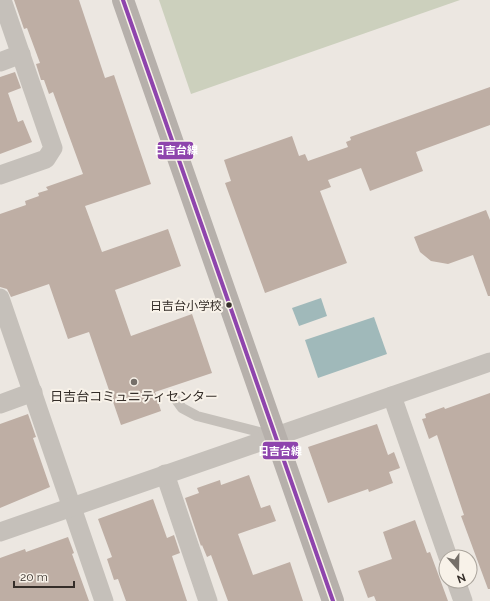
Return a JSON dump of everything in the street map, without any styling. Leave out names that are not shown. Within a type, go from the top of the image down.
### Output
[{"type":"street","points":[[0,175],[46,159],[53,148],[2,0]]},
{"type":"street","points":[[123,0],[333,601]]},
{"type":"street","points":[[0,62],[21,54]]},
{"type":"street","points":[[0,298],[104,601]]},
{"type":"street","points":[[0,532],[490,362]]},
{"type":"street","points":[[0,404],[33,392]]},
{"type":"street","points":[[392,396],[445,549]]},
{"type":"street","points":[[165,474],[208,601]]},
{"type":"street","points":[[459,589],[463,601]]},
{"type":"lane","points":[[174,397],[182,408],[197,416],[276,436]]},
{"type":"green space","points":[[159,0],[460,0],[191,94]]},
{"type":"water","points":[[321,298],[327,316],[299,326],[292,308]]},
{"type":"water","points":[[374,317],[387,354],[318,378],[305,340]]},
{"type":"building","points":[[14,0],[79,0],[105,78],[114,75],[151,184],[85,206],[102,252],[168,229],[181,266],[115,290],[131,336],[192,314],[212,373],[155,392],[161,411],[121,425],[89,332],[68,339],[49,284],[11,297],[7,289],[0,287],[0,214],[26,205],[25,201],[39,196],[38,193],[48,190],[46,187],[83,174],[53,92],[49,94],[44,80],[41,80],[36,64],[40,63],[27,28],[24,29]]},
{"type":"building","points":[[15,72],[21,88],[8,93],[18,122],[23,120],[32,142],[0,154],[0,77]]},
{"type":"building","points":[[490,87],[490,125],[416,152],[423,171],[370,191],[361,168],[328,180],[331,187],[320,191],[347,263],[265,293],[225,183],[231,181],[224,160],[292,136],[299,156],[305,154],[308,161],[348,147],[346,142],[351,140],[350,137]]},
{"type":"building","points":[[486,210],[490,220],[490,296],[488,296],[473,255],[448,264],[431,261],[420,252],[414,237]]},
{"type":"building","points":[[490,393],[490,589],[488,589],[478,562],[478,549],[473,549],[461,516],[464,515],[437,435],[429,439],[422,419],[426,418],[425,414],[444,407],[445,409]]},
{"type":"building","points":[[28,414],[36,437],[33,438],[50,487],[0,508],[0,424]]},
{"type":"building","points":[[377,424],[388,455],[394,452],[400,468],[389,472],[393,483],[369,492],[368,489],[328,503],[308,447]]},
{"type":"building","points":[[249,475],[261,508],[270,505],[276,521],[238,534],[253,575],[290,562],[303,601],[228,601],[211,555],[207,557],[202,545],[201,546],[185,498],[199,493],[197,488],[220,480],[221,485]]},
{"type":"building","points":[[153,499],[167,538],[174,535],[180,553],[172,556],[187,601],[126,601],[118,579],[114,580],[107,559],[112,557],[98,519]]},
{"type":"building","points":[[415,520],[427,553],[430,552],[438,574],[438,589],[444,589],[448,601],[376,601],[374,596],[368,598],[358,571],[392,559],[383,532]]},
{"type":"building","points":[[68,537],[74,553],[72,554],[89,601],[0,601],[0,558],[25,549],[26,552]]},
{"type":"transit line","name":"日吉台線","points":[[123,0],[333,601]]},
{"type":"place","name":"日吉台小学校","points":[[229,305]]},
{"type":"place","name":"日吉台コミュニティセンター","points":[[134,382]]}]
